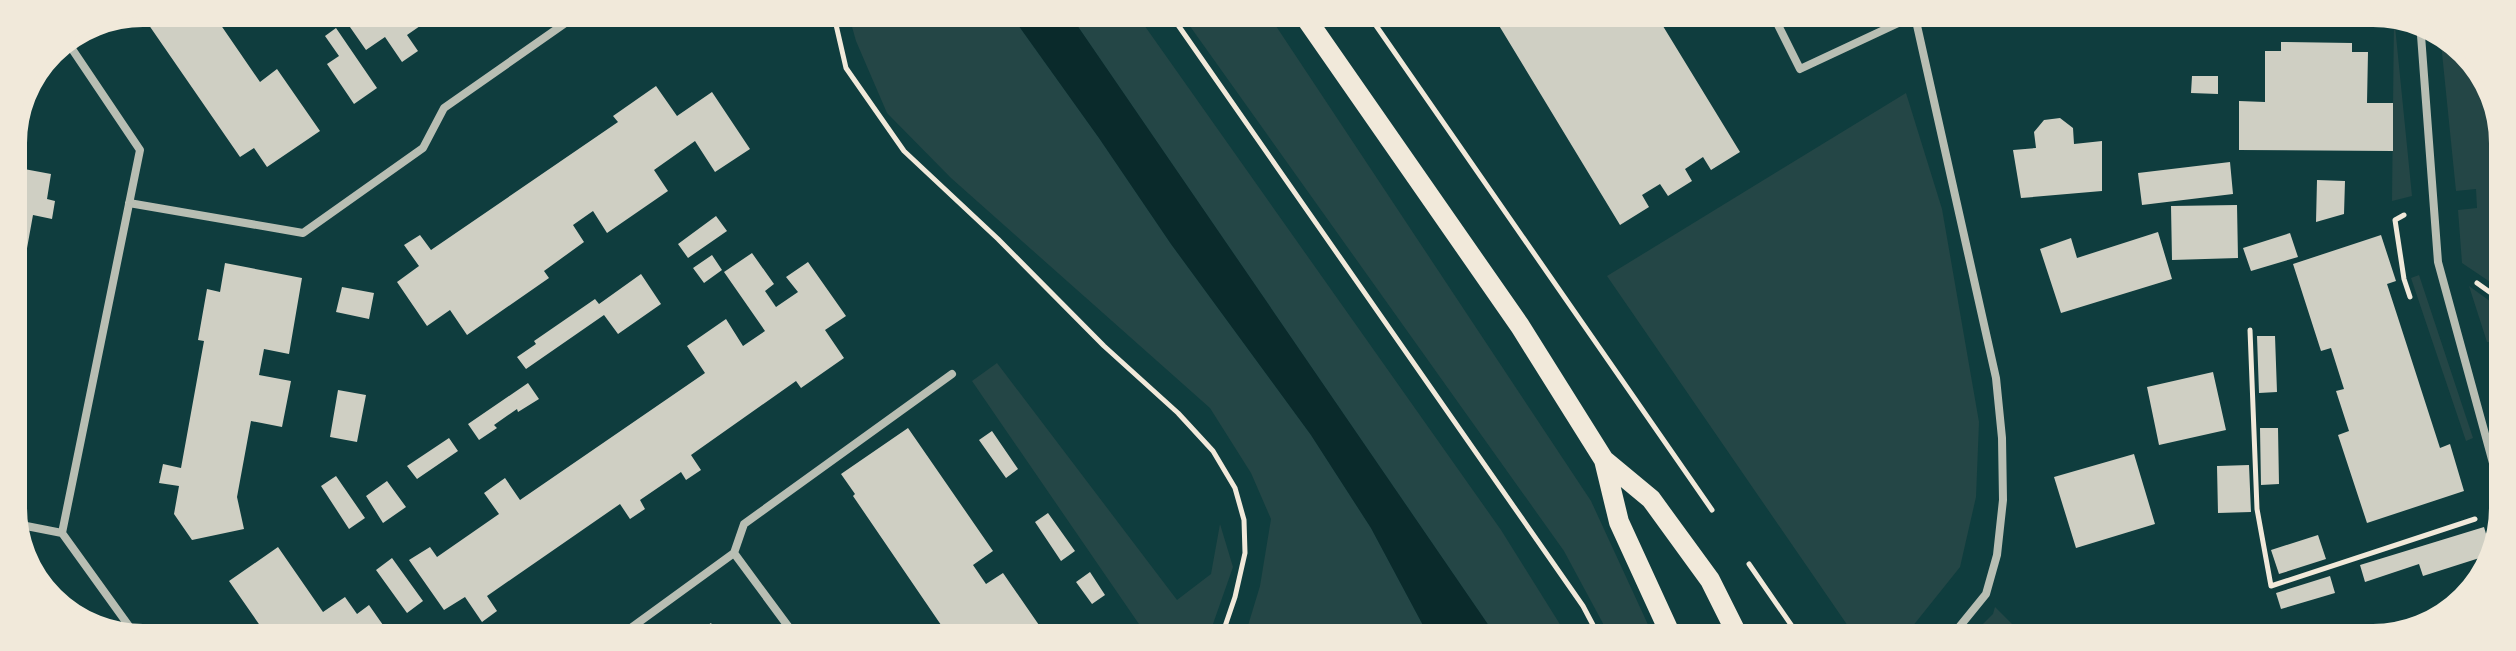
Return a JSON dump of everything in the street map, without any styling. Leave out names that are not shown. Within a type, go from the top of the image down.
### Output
[{"type":"main road","points":[[1309,22],[1520,326],[1604,460],[1651,499],[1710,580],[1734,629]]},
{"type":"main road","points":[[1604,460],[1619,522],[1668,629]]},
{"type":"street","points":[[129,203],[303,233],[423,148],[444,108],[567,22]]},
{"type":"street","points":[[1776,22],[1800,69],[1898,22]]},
{"type":"street","points":[[1919,22],[1996,378],[2002,438],[2003,500],[1997,555],[1986,594],[1958,629]]},
{"type":"street","points":[[2421,32],[2438,262],[2494,467]]},
{"type":"street","points":[[62,533],[140,150],[71,47]]},
{"type":"street","points":[[630,629],[734,553],[744,524],[952,374]]},
{"type":"street","points":[[24,525],[62,533],[130,628]]},
{"type":"street","points":[[734,553],[790,629]]},
{"type":"path","points":[[835,22],[846,68],[904,151],[998,239],[1104,346],[1178,413],[1213,451],[1235,488],[1244,531],[1245,553],[1224,629]]},
{"type":"path","points":[[1176,22],[1566,580],[1595,629]]},
{"type":"path","points":[[1374,22],[1713,511]]},
{"type":"path","points":[[2414,309],[2404,279],[2395,220],[2433,199]]},
{"type":"path","points":[[2250,330],[2257,509],[2271,586],[2482,517]]},
{"type":"path","points":[[1749,564],[1794,629]]},
{"type":"shaded area","points":[[851,22],[1016,22],[1171,244],[1311,435],[1371,528],[1425,629],[1247,629],[1260,586],[1271,519],[1251,473],[1210,408],[951,178],[887,113]]},
{"type":"shaded area","points":[[1016,22],[1075,22],[1491,629],[1425,629],[1371,528],[1311,435],[1171,244]]},
{"type":"shaded area","points":[[1075,22],[1142,22],[1501,530],[1563,629],[1491,629]]},
{"type":"shaded area","points":[[1187,22],[1273,22],[1591,501],[1650,629],[1606,629],[1564,551]]},
{"type":"shaded area","points":[[2394,24],[2412,196],[2392,201]]},
{"type":"shaded area","points":[[2441,44],[2469,69],[2488,104],[2492,120],[2494,285],[2462,263],[2458,210],[2477,208],[2476,189],[2456,191]]},
{"type":"shaded area","points":[[1906,93],[1942,209],[1979,422],[1976,497],[1960,567],[1910,629],[1850,629],[1607,276]]},
{"type":"shaded area","points":[[2419,275],[2473,438],[2466,441],[2411,278]]},
{"type":"shaded area","points":[[2469,286],[2494,304],[2494,342],[2487,342]]},
{"type":"shaded area","points":[[997,363],[1177,600],[1211,574],[1220,524],[1233,567],[1211,629],[1138,629],[1141,627],[972,381]]},
{"type":"shaded area","points":[[1995,607],[2017,629],[1978,629],[1993,614]]},
{"type":"building","points":[[147,22],[219,22],[260,82],[277,69],[320,131],[267,167],[254,148],[240,157]]},
{"type":"building","points":[[346,22],[426,22],[407,35],[418,51],[402,62],[385,37],[366,50]]},
{"type":"building","points":[[1497,22],[1661,22],[1740,152],[1711,170],[1703,157],[1685,169],[1692,181],[1668,196],[1660,184],[1642,195],[1649,207],[1620,225]]},
{"type":"building","points":[[336,28],[377,88],[354,104],[327,64],[339,56],[325,36]]},
{"type":"building","points":[[2281,42],[2352,43],[2352,52],[2368,52],[2367,103],[2393,103],[2393,151],[2239,150],[2239,101],[2265,102],[2265,51],[2281,51]]},
{"type":"building","points":[[2192,76],[2218,76],[2218,94],[2191,93]]},
{"type":"building","points":[[656,86],[677,116],[712,92],[750,149],[715,172],[695,141],[654,170],[668,191],[607,233],[593,211],[573,225],[584,242],[544,271],[549,278],[467,335],[450,310],[427,326],[397,282],[419,266],[404,245],[420,235],[431,250],[618,122],[613,116]]},
{"type":"building","points":[[2060,118],[2073,128],[2074,144],[2102,141],[2102,191],[2021,198],[2013,150],[2036,148],[2034,132],[2044,120]]},
{"type":"building","points":[[2230,162],[2233,194],[2142,205],[2138,173]]},
{"type":"building","points":[[22,169],[51,174],[47,199],[55,201],[52,219],[33,215],[22,276]]},
{"type":"building","points":[[2317,180],[2345,181],[2344,214],[2316,222]]},
{"type":"building","points":[[2237,205],[2238,258],[2172,260],[2171,206]]},
{"type":"building","points":[[716,216],[727,231],[688,258],[678,244]]},
{"type":"building","points":[[2158,232],[2172,279],[2061,313],[2040,249],[2071,238],[2077,258]]},
{"type":"building","points":[[2290,233],[2298,257],[2251,271],[2243,248]]},
{"type":"building","points":[[2381,235],[2396,281],[2387,284],[2440,448],[2450,444],[2464,491],[2367,523],[2338,435],[2349,431],[2336,391],[2344,389],[2331,348],[2321,351],[2293,264]]},
{"type":"building","points":[[752,253],[774,284],[765,291],[776,307],[798,292],[786,277],[808,262],[846,316],[825,330],[844,358],[801,388],[796,381],[691,455],[701,470],[686,480],[681,472],[640,500],[645,509],[630,519],[620,504],[487,596],[497,611],[482,622],[465,597],[444,610],[409,560],[430,547],[437,557],[499,514],[484,493],[505,478],[520,500],[705,373],[687,346],[726,319],[743,346],[765,331],[724,272]]},
{"type":"building","points":[[712,255],[722,270],[704,283],[693,268]]},
{"type":"building","points":[[225,263],[302,278],[289,354],[264,349],[259,375],[291,381],[282,427],[251,421],[237,497],[244,529],[192,540],[174,514],[179,486],[159,483],[163,464],[181,468],[204,341],[198,340],[207,289],[220,292]]},
{"type":"building","points":[[641,274],[661,304],[618,334],[604,315],[526,369],[517,357],[536,344],[534,341],[595,299],[599,304]]},
{"type":"building","points":[[342,287],[374,293],[369,319],[336,312]]},
{"type":"building","points":[[2257,336],[2275,336],[2277,392],[2259,393]]},
{"type":"building","points":[[2213,372],[2226,430],[2159,445],[2147,387]]},
{"type":"building","points":[[528,383],[539,399],[518,412],[517,409],[479,440],[468,424]]},
{"type":"building","points":[[338,390],[366,395],[357,442],[330,437]]},
{"type":"building","points":[[908,428],[993,551],[973,565],[986,584],[1003,573],[1042,629],[944,629],[841,474]]},
{"type":"building","points":[[2260,428],[2278,428],[2279,484],[2261,485]]},
{"type":"building","points":[[992,431],[1018,469],[1006,478],[979,440]]},
{"type":"building","points":[[449,438],[458,451],[417,479],[407,466]]},
{"type":"building","points":[[2134,454],[2155,524],[2076,548],[2054,477]]},
{"type":"building","points":[[2249,465],[2251,512],[2218,513],[2217,466]]},
{"type":"building","points":[[336,476],[365,518],[349,529],[321,486]]},
{"type":"building","points":[[387,481],[406,507],[383,523],[366,496]]},
{"type":"building","points":[[1048,513],[1075,551],[1061,561],[1035,522]]},
{"type":"building","points":[[2484,527],[2489,542],[2484,557],[2423,576],[2419,564],[2365,582],[2360,565]]},
{"type":"building","points":[[2318,535],[2326,559],[2279,574],[2271,550]]},
{"type":"building","points":[[278,547],[323,612],[345,597],[357,614],[369,605],[383,625],[377,629],[262,629],[229,581]]},
{"type":"building","points":[[392,558],[423,601],[407,613],[376,570]]},
{"type":"building","points":[[1090,572],[1105,595],[1092,604],[1076,582]]},
{"type":"building","points":[[2330,576],[2335,593],[2281,609],[2276,593]]}]
